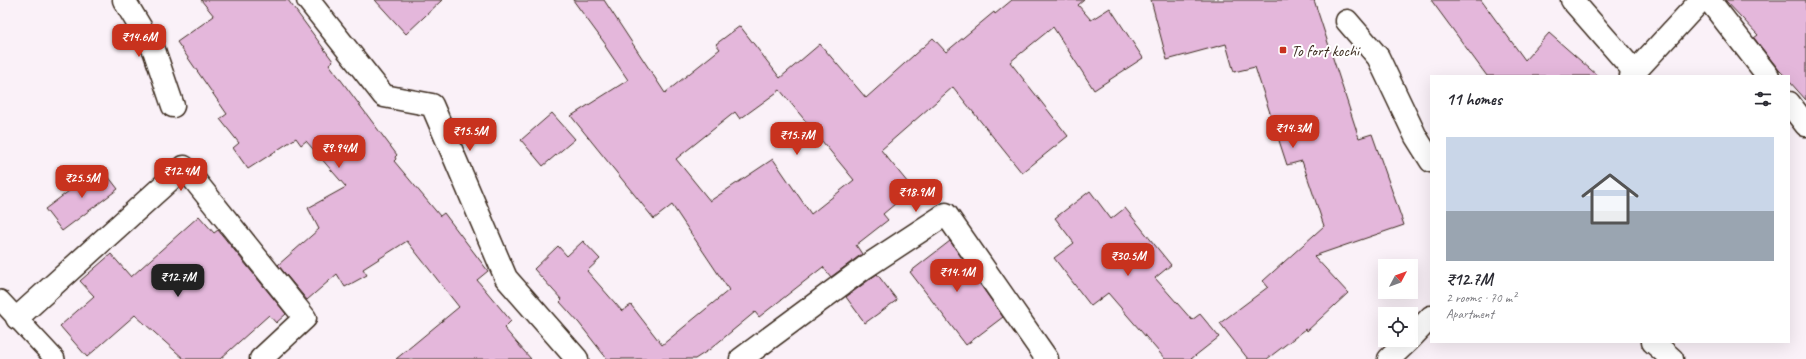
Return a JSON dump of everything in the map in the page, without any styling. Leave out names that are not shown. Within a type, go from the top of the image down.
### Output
[{"type":"street","points":[[124,0],[154,50],[173,106]]},
{"type":"street","points":[[308,0],[384,96],[432,106],[506,278],[577,359]]},
{"type":"street","points":[[1572,0],[1633,74],[1701,0]]},
{"type":"street","points":[[1709,0],[1767,75]]},
{"type":"street","points":[[1347,21],[1378,57],[1416,137],[1430,159]]},
{"type":"street","points":[[1790,104],[1806,125]]},
{"type":"street","points":[[17,318],[184,166],[305,318],[261,359]]},
{"type":"street","points":[[741,359],[864,268],[946,214],[1047,359]]},
{"type":"street","points":[[1402,349],[1430,318]]},
{"type":"street","points":[[1654,343],[1672,359]]},
{"type":"lane","points":[[0,300],[55,359]]},
{"type":"building","points":[[201,0],[288,0],[333,61],[329,64],[397,155],[394,161],[440,216],[444,213],[488,271],[477,280],[511,321],[504,328],[531,359],[396,359],[459,307],[407,241],[363,269],[367,275],[345,287],[337,274],[307,300],[278,265],[319,229],[308,208],[346,187],[306,141],[301,145],[296,138],[248,169],[233,148],[239,143],[220,119],[227,114],[177,42],[214,16]]},
{"type":"building","points":[[375,0],[442,0],[406,34]]},
{"type":"building","points":[[573,0],[604,0],[665,93],[720,49],[716,44],[740,26],[780,78],[820,44],[866,98],[933,38],[946,52],[994,12],[995,14],[1012,0],[1084,0],[1078,5],[1091,20],[1110,8],[1143,58],[1094,90],[1053,27],[1010,62],[1068,136],[1022,173],[953,87],[881,150],[913,189],[883,214],[888,220],[856,245],[862,254],[831,277],[823,267],[759,317],[755,312],[709,350],[695,359],[607,359],[579,323],[560,302],[562,300],[534,269],[558,246],[567,256],[583,241],[600,259],[587,271],[622,311],[631,305],[662,345],[729,290],[672,205],[654,219],[571,116],[628,80],[605,46],[606,45]],"holes":[[[780,90],[854,180],[811,214],[773,159],[710,201],[676,159],[735,112],[740,119]]]},
{"type":"building","points":[[1151,0],[1314,0],[1359,138],[1372,134],[1404,225],[1314,256],[1348,293],[1307,331],[1306,329],[1267,359],[1248,359],[1220,323],[1268,287],[1263,281],[1324,226],[1302,161],[1287,165],[1255,67],[1234,72],[1226,44],[1167,60]]},
{"type":"building","points":[[1431,0],[1481,0],[1525,60],[1549,33],[1597,75],[1486,75]]},
{"type":"building","points":[[1725,0],[1806,0],[1806,100],[1790,82],[1790,75],[1784,75],[1779,70],[1754,38],[1758,35]]},
{"type":"building","points":[[552,113],[575,139],[543,166],[521,140]]},
{"type":"building","points":[[101,167],[118,189],[62,231],[45,209]]},
{"type":"building","points":[[1090,191],[1111,219],[1125,208],[1171,265],[1155,278],[1192,320],[1200,314],[1219,337],[1191,359],[1165,359],[1108,293],[1091,306],[1054,258],[1074,243],[1055,218]]},
{"type":"building","points":[[199,216],[214,233],[218,230],[286,314],[276,323],[269,315],[220,359],[184,359],[135,315],[87,357],[60,326],[94,296],[80,281],[111,254],[131,277]]},
{"type":"building","points":[[950,241],[1003,317],[966,345],[910,272]]},
{"type":"building","points":[[877,274],[897,300],[865,323],[846,297]]},
{"type":"place","name":"To fort kochi","points":[[1283,50]]}]
